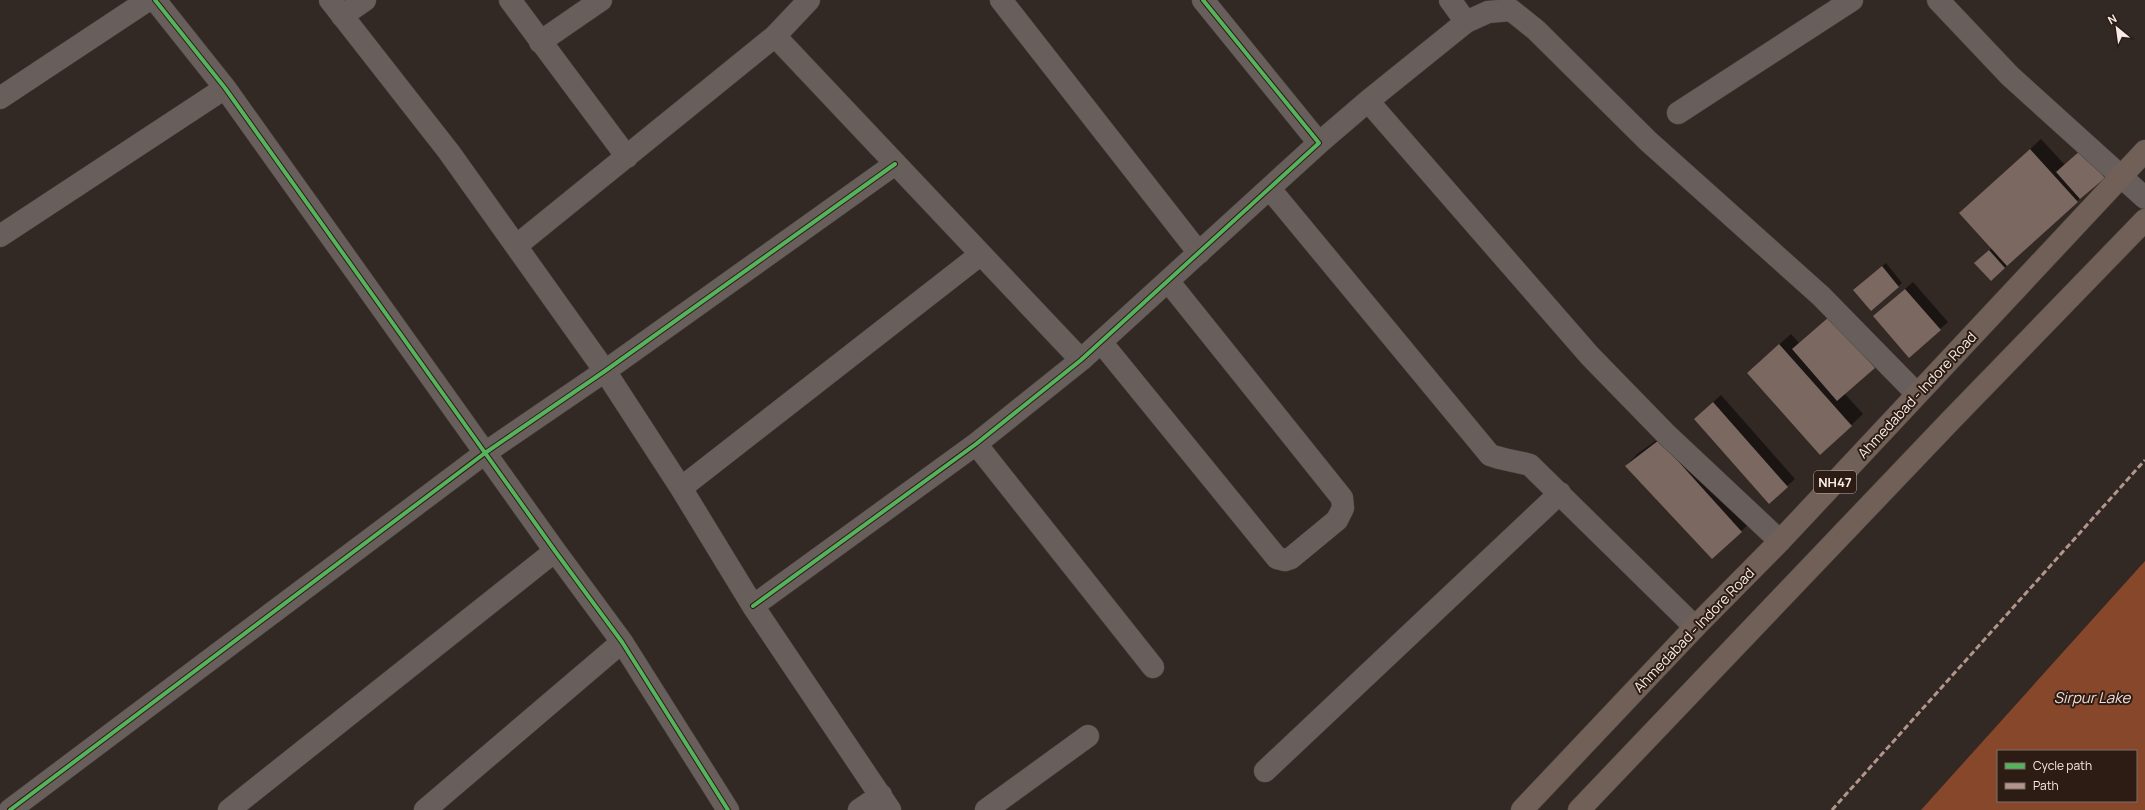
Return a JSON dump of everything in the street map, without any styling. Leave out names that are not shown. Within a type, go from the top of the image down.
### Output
[{"type":"highway","name":"Ahmedabad - Indore Road","points":[[1522,810],[1695,627],[1780,541],[2145,152]]},
{"type":"highway","name":"NH47","points":[[1579,810],[1952,419],[2145,220]]},
{"type":"street","points":[[0,98],[148,0]]},
{"type":"street","points":[[155,0],[225,88],[555,551],[622,642],[728,810]]},
{"type":"street","points":[[365,0],[336,8],[449,152],[605,371],[681,488],[753,606],[886,803],[859,810]]},
{"type":"street","points":[[510,0],[627,157]]},
{"type":"street","points":[[540,42],[601,0]]},
{"type":"street","points":[[516,246],[775,36],[809,0]]},
{"type":"street","points":[[1000,0],[1199,253]]},
{"type":"street","points":[[1203,0],[1319,143]]},
{"type":"street","points":[[1450,0],[1466,22]]},
{"type":"street","points":[[1678,114],[1852,0]]},
{"type":"street","points":[[1938,0],[2010,76],[2145,198]]},
{"type":"street","points":[[753,606],[976,444],[1081,360],[1319,143],[1368,101],[1466,22],[1488,12],[1511,10],[1536,30],[1648,141],[1821,296],[1917,394]]},
{"type":"street","points":[[775,36],[1081,360]]},
{"type":"street","points":[[0,236],[225,88]]},
{"type":"street","points":[[1368,101],[1590,356],[1668,435],[1780,541]]},
{"type":"street","points":[[10,810],[485,453],[605,371],[895,164]]},
{"type":"street","points":[[1270,189],[1490,455],[1500,459],[1516,460],[1530,465],[1695,627]]},
{"type":"street","points":[[681,488],[981,254]]},
{"type":"street","points":[[1101,342],[1277,558],[1285,560],[1291,558],[1337,520],[1343,508],[1342,498],[1168,281]]},
{"type":"street","points":[[976,444],[1153,667]]},
{"type":"street","points":[[1265,771],[1560,493]]},
{"type":"street","points":[[229,810],[555,551]]},
{"type":"street","points":[[425,810],[622,642]]},
{"type":"street","points":[[986,810],[1088,736]]},
{"type":"water","name":"Sirpur Lake","points":[[2145,561],[2145,810],[1921,810]]},
{"type":"building","points":[[2030,149],[2078,202],[2007,266],[1959,213]]},
{"type":"building","points":[[2081,150],[2105,178],[2080,199],[2056,172]]},
{"type":"building","points":[[1989,250],[2005,268],[1991,281],[1974,263]]},
{"type":"building","points":[[1882,266],[1899,287],[1871,311],[1853,290]]},
{"type":"building","points":[[1905,289],[1941,330],[1909,358],[1873,316]]},
{"type":"building","points":[[1830,316],[1875,368],[1837,401],[1792,349]]},
{"type":"building","points":[[1779,344],[1852,426],[1820,455],[1747,373]]},
{"type":"building","points":[[1713,402],[1788,487],[1769,504],[1694,419]]},
{"type":"building","points":[[1659,440],[1742,532],[1712,559],[1625,466]]},
{"type":"marked path","points":[[1832,810],[2145,460]]},
{"type":"cycle path","points":[[155,0],[225,88],[555,551],[622,642],[728,810]]},
{"type":"cycle path","points":[[753,606],[976,444],[1081,360],[1319,143],[1203,0]]},
{"type":"cycle path","points":[[10,810],[485,453],[605,371],[895,164]]}]
